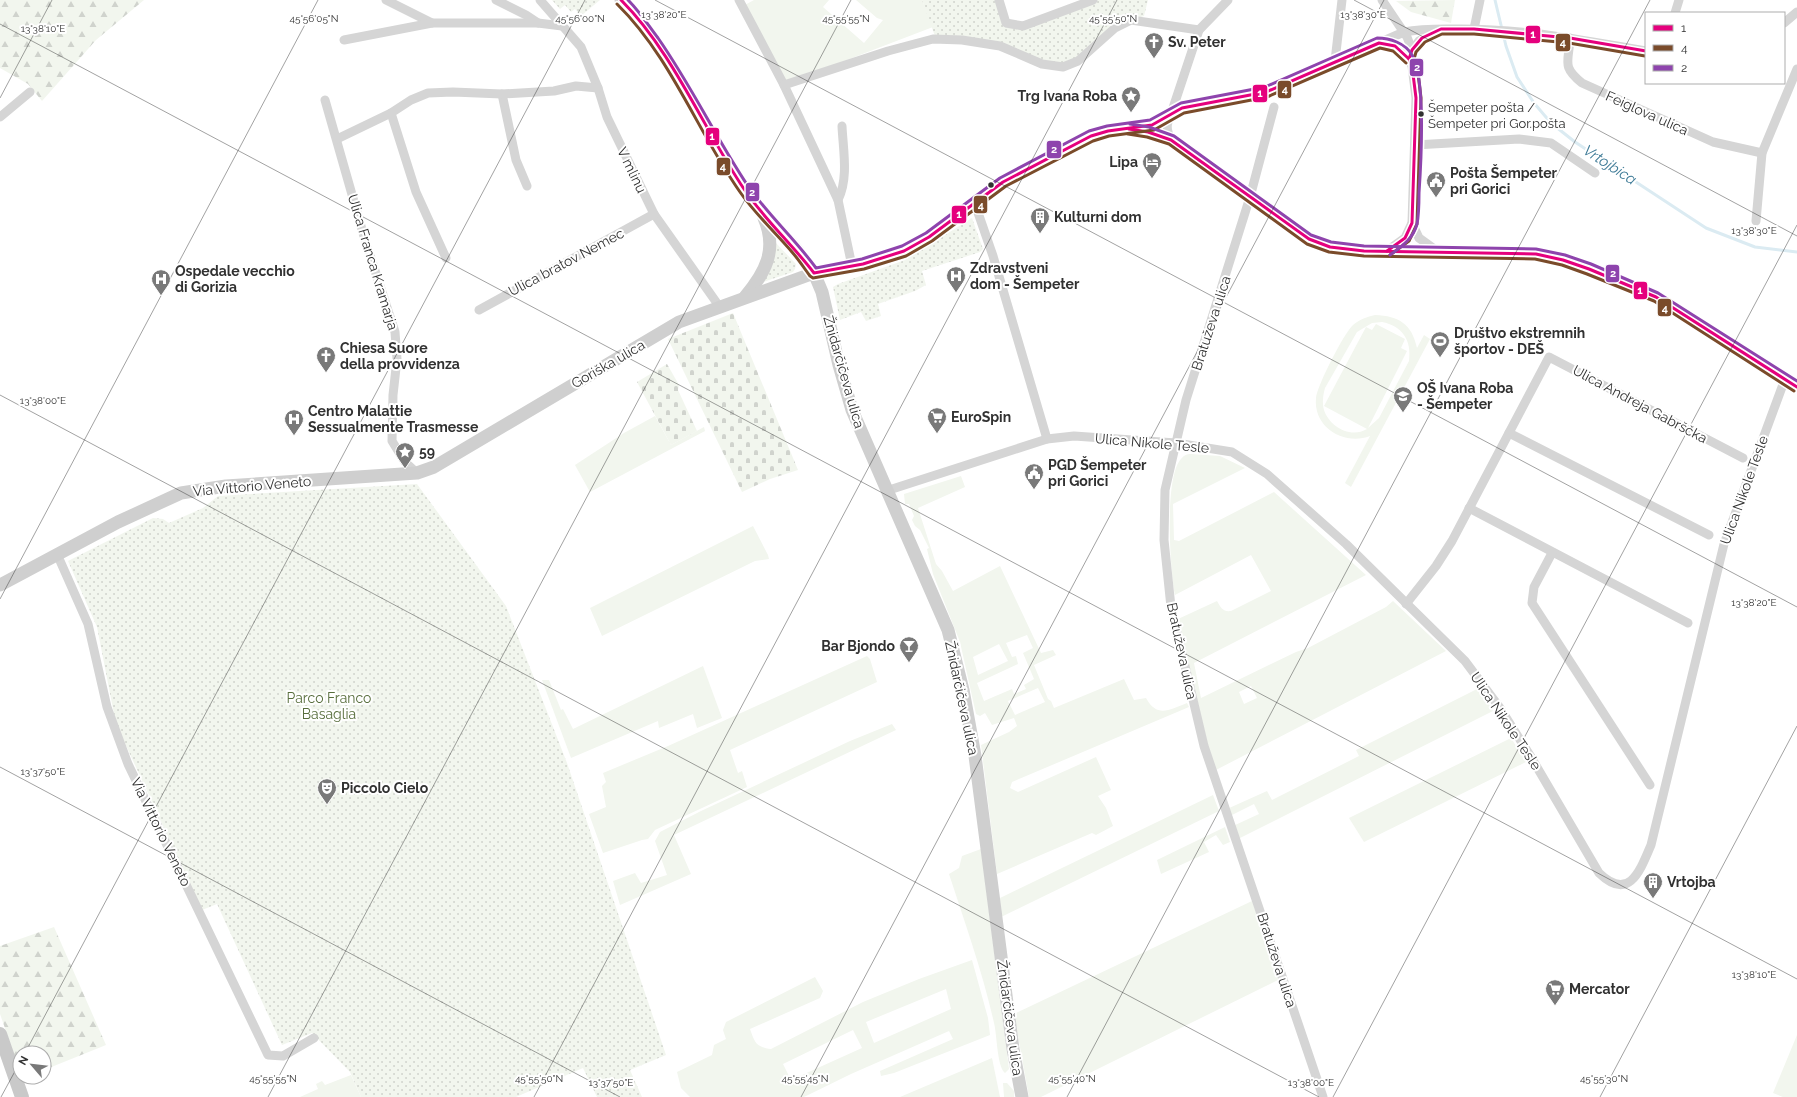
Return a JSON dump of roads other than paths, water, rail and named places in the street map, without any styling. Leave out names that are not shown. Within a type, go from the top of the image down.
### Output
[{"type":"main road","points":[[0,1034],[22,1097]]},
{"type":"street","points":[[386,0],[432,23]]},
{"type":"street","points":[[496,0],[526,15],[538,23]]},
{"type":"street","name":"V mlinu","points":[[540,0],[581,47],[598,88],[607,117],[654,214],[719,306]]},
{"type":"street","points":[[621,0],[634,13],[673,70],[740,183],[762,212],[769,231],[767,262],[757,283],[744,298]]},
{"type":"street","points":[[631,0],[634,13]]},
{"type":"street","points":[[738,0],[784,85],[838,200],[852,266]]},
{"type":"street","points":[[999,0],[1006,23],[1023,26],[1093,0]]},
{"type":"street","points":[[1171,140],[1166,130],[1166,125],[1199,30],[1228,0]]},
{"type":"street","points":[[1336,61],[1342,0]]},
{"type":"street","points":[[1382,0],[1404,32],[1410,55],[1416,98],[1412,223],[1405,238],[1387,251]]},
{"type":"street","points":[[1474,29],[1480,0]]},
{"type":"street","points":[[1675,12],[1679,0]]},
{"type":"street","points":[[1785,22],[1797,12]]},
{"type":"street","points":[[784,85],[888,51],[933,39],[962,40],[1000,46],[1042,64],[1063,67],[1078,61],[1115,28],[1131,20],[1199,30]]},
{"type":"street","points":[[344,40],[432,23],[538,23],[562,26]]},
{"type":"street","points":[[814,272],[852,266],[881,259],[904,251],[929,237],[1003,182],[1092,136],[1108,131],[1152,125],[1182,108],[1266,92],[1404,32],[1426,28],[1474,29],[1570,38],[1645,51]]},
{"type":"street","points":[[1410,55],[1422,38],[1441,29]]},
{"type":"street","name":"Feiglova ulica","points":[[1570,38],[1568,68],[1571,74],[1582,83],[1713,142],[1762,153]]},
{"type":"street","points":[[1379,43],[1395,46],[1410,55]]},
{"type":"street","points":[[1756,221],[1762,153],[1797,69]]},
{"type":"street","points":[[337,139],[391,113],[411,100],[428,93],[453,92],[502,94],[554,91],[576,86],[598,88]]},
{"type":"street","points":[[0,116],[30,92]]},
{"type":"street","points":[[502,94],[516,160],[527,186]]},
{"type":"street","name":"Ulica Franca Kramarja","points":[[325,100],[365,240],[395,332],[397,359],[393,395],[392,441],[405,462],[415,473]]},
{"type":"street","name":"Bratuževa ulica","points":[[1274,107],[1250,196],[1186,400],[1166,490],[1164,540],[1171,607],[1204,746],[1323,1097]]},
{"type":"street","points":[[391,113],[416,192],[446,258]]},
{"type":"street","points":[[838,200],[842,192],[844,175],[842,126]]},
{"type":"street","points":[[1129,129],[1148,132],[1171,140],[1298,232],[1321,244],[1344,250],[1536,254],[1563,260],[1589,269],[1656,297],[1797,387]]},
{"type":"street","points":[[1415,146],[1519,139],[1551,143],[1596,173]]},
{"type":"street","points":[[975,204],[993,256],[1046,439]]},
{"type":"street","name":"Žnidarčičeva ulica","points":[[762,212],[797,250],[814,272],[822,292],[839,365],[852,410],[886,492],[948,630],[963,690],[975,756],[1013,1049],[1022,1097]]},
{"type":"street","name":"Ulica bratov Nemec","points":[[479,310],[654,214]]},
{"type":"street","points":[[1412,223],[1418,237],[1437,251]]},
{"type":"street","name":"Goriška ulica","points":[[415,473],[434,468],[679,322],[814,272]]},
{"type":"street","name":"Ulica Andreja Gabrščka","points":[[1406,604],[1436,566],[1452,541],[1549,357],[1743,458]]},
{"type":"street","name":"Ulica Nikole Tesle","points":[[886,492],[1046,439],[1074,436],[1176,443],[1232,452],[1267,474],[1346,544],[1465,661],[1500,708],[1531,757],[1599,873],[1607,881],[1620,885],[1632,881],[1640,870],[1651,845],[1724,544],[1785,379]]},
{"type":"street","points":[[1508,433],[1709,534]]},
{"type":"street","name":"Via Vittorio Veneto","points":[[0,586],[118,522],[181,493],[226,486],[415,473]]},
{"type":"street","points":[[1469,508],[1552,553],[1688,623]]},
{"type":"street","points":[[1552,553],[1534,587],[1532,603],[1650,785]]},
{"type":"street","name":"Via Vittorio Veneto","points":[[57,554],[88,624],[107,707],[128,764],[268,1055],[283,1056],[314,1038]]},
{"type":"waterway","name":"Vrtojbica","points":[[1495,0],[1506,46],[1517,77],[1534,103],[1551,123],[1575,142],[1706,228],[1755,247],[1797,252]]},
{"type":"place","name":"Sv. Peter","points":[[1154,59]]},
{"type":"place","name":"Trg Ivana Roba","points":[[1131,113]]},
{"type":"place","name":"Šempeter pošta / Šempeter pri Gor.pošta","points":[[1421,114]]},
{"type":"place","name":"Lipa","points":[[1152,179]]},
{"type":"place","name":"Pošta Šempeter pri Gorici","points":[[1436,198]]},
{"type":"place","name":"Kulturni dom","points":[[1040,234]]},
{"type":"place","name":"Zdravstveni dom - Šempeter","points":[[956,293]]},
{"type":"place","name":"Ospedale vecchio di Gorizia","points":[[161,296]]},
{"type":"place","name":"Društvo ekstremnih športov - DEŠ","points":[[1440,358]]},
{"type":"place","name":"Chiesa Suore della provvidenza","points":[[326,373]]},
{"type":"place","name":"OŠ Ivana Roba - Šempeter","points":[[1403,413]]},
{"type":"place","name":"EuroSpin","points":[[937,434]]},
{"type":"place","name":"Centro Malattie Sessualmente Trasmesse","points":[[294,436]]},
{"type":"place","name":"59","points":[[405,469]]},
{"type":"place","name":"PGD Šempeter pri Gorici","points":[[1034,490]]},
{"type":"place","name":"Bar Bjondo","points":[[909,663]]},
{"type":"place","name":"Piccolo Cielo","points":[[327,805]]},
{"type":"place","name":"Vrtojba","points":[[1653,899]]},
{"type":"place","name":"Mercator","points":[[1555,1006]]},
{"type":"park label","name":"Parco Franco Basaglia","points":[[329,706]]}]
